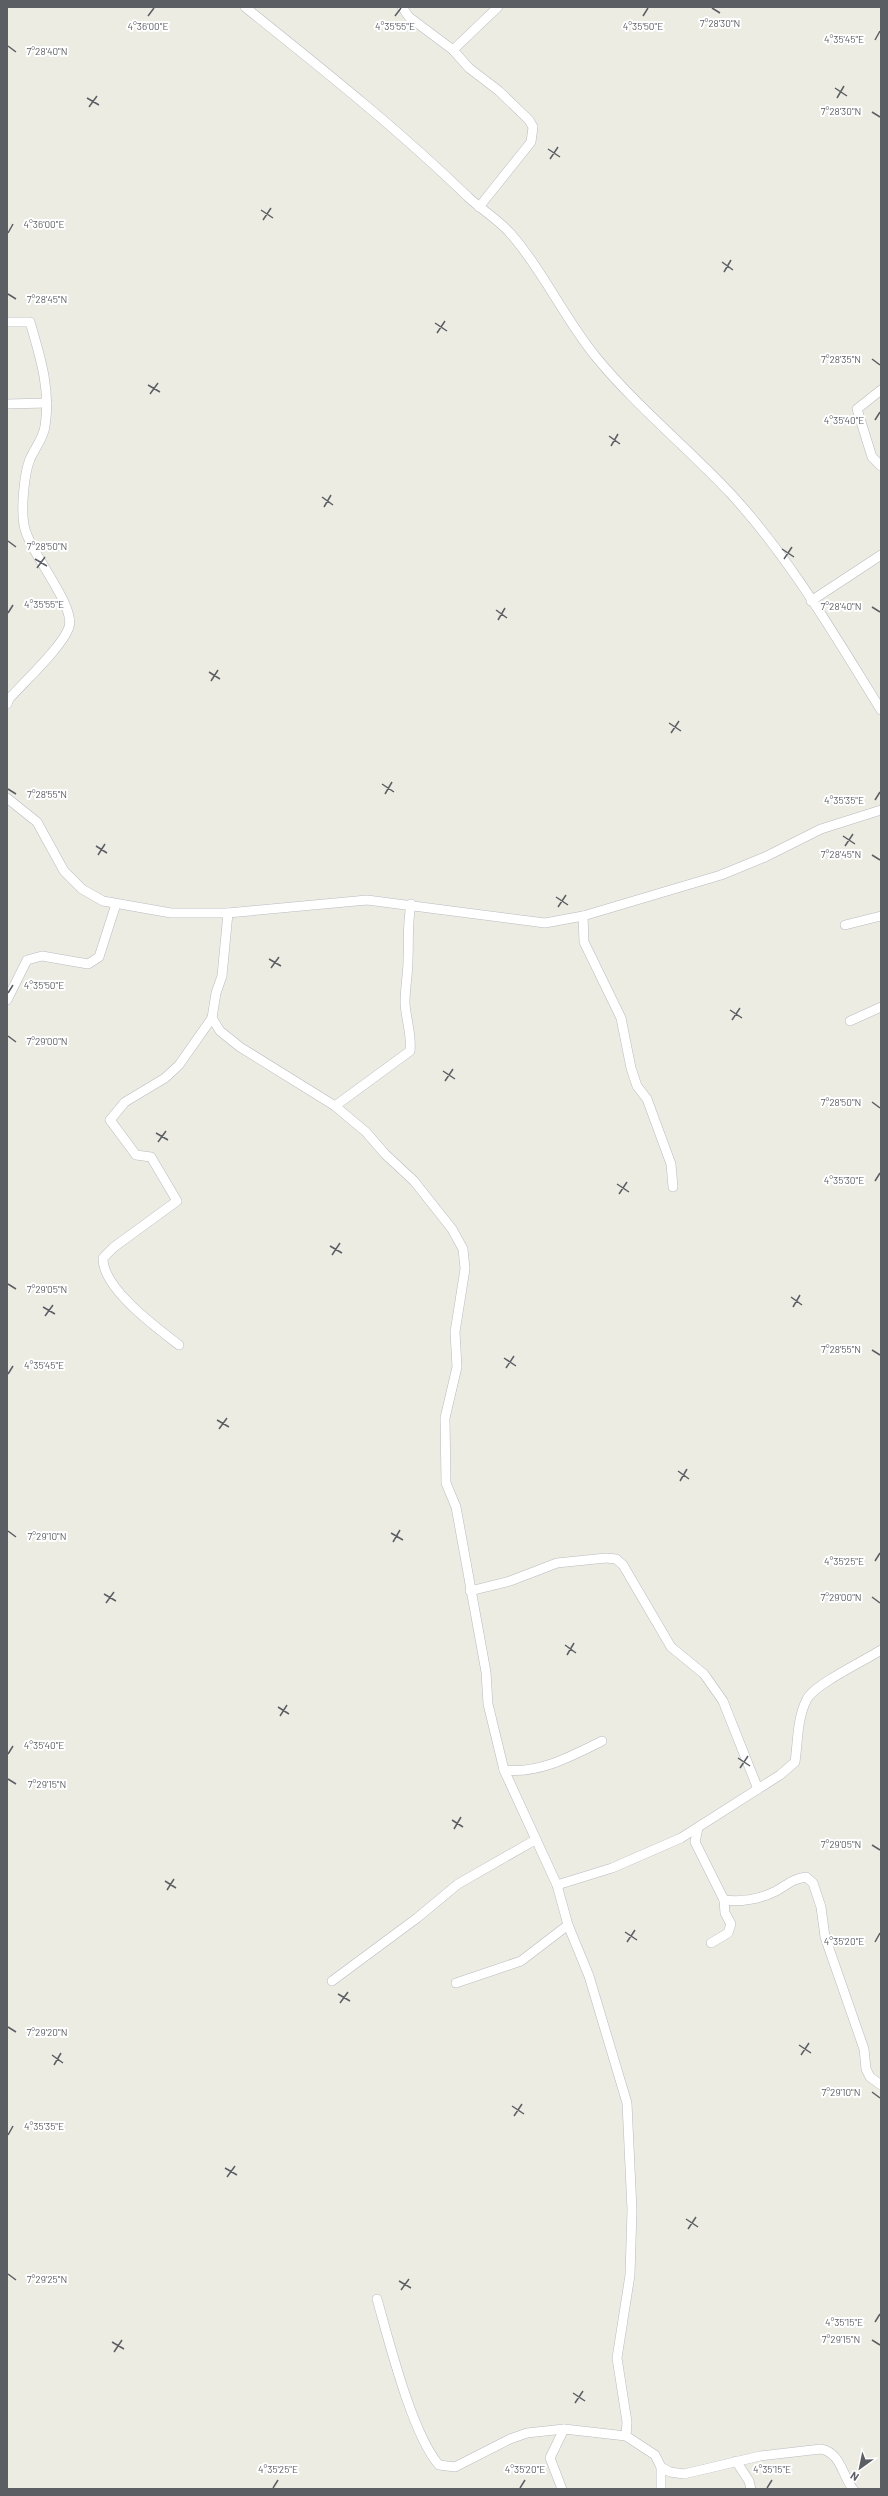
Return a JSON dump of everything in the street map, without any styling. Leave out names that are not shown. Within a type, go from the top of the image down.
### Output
[{"type":"street","points":[[245,7],[421,151],[479,207],[510,232],[532,260],[568,318],[595,356],[634,399],[732,495],[776,549],[881,710]]},
{"type":"street","points":[[402,7],[409,17],[430,35],[453,50],[470,68],[529,120],[533,127],[531,142],[479,207]]},
{"type":"street","points":[[453,50],[498,7]]},
{"type":"street","points":[[7,322],[30,322],[44,371],[47,403],[45,427],[30,460],[26,478],[24,526],[33,548],[68,610],[70,626],[63,639],[9,699],[7,704]]},
{"type":"street","points":[[881,390],[857,409],[872,457],[881,466]]},
{"type":"street","points":[[7,404],[47,403]]},
{"type":"street","points":[[811,601],[881,555]]},
{"type":"street","points":[[7,798],[37,822],[64,871],[82,889],[103,902],[171,913],[228,913],[367,900],[411,904],[545,923],[583,916],[721,875],[765,857],[821,829],[881,810]]},
{"type":"street","points":[[7,1000],[27,960],[42,956],[88,964],[95,961],[99,957],[116,904]]},
{"type":"street","points":[[335,1106],[410,1052],[411,1039],[406,1024],[405,1001],[408,958],[407,928],[411,904]]},
{"type":"street","points":[[179,1345],[143,1316],[120,1291],[103,1265],[103,1258],[114,1247],[177,1201],[151,1157],[136,1154],[110,1120],[125,1102],[165,1078],[179,1065],[212,1018],[216,993],[222,976],[228,913]]},
{"type":"street","points":[[583,916],[584,942],[621,1018],[631,1068],[637,1086],[647,1099],[671,1164],[673,1187]]},
{"type":"street","points":[[845,926],[881,916]]},
{"type":"street","points":[[850,1021],[881,1007]]},
{"type":"street","points":[[212,1018],[220,1031],[240,1046],[335,1106],[366,1132],[385,1154],[414,1181],[452,1229],[464,1249],[465,1269],[455,1332],[457,1368],[445,1418],[446,1483],[456,1508],[486,1672],[488,1704],[504,1770],[557,1885],[568,1925],[589,1976],[627,2104],[632,2210],[630,2268],[617,2358],[627,2422],[626,2436]]},
{"type":"street","points":[[470,1591],[510,1581],[544,1566],[557,1563],[606,1558],[616,1559],[622,1565],[671,1647],[704,1674],[723,1701],[758,1789]]},
{"type":"street","points":[[557,1885],[612,1868],[681,1838],[780,1775],[795,1762],[798,1727],[807,1699],[819,1686],[881,1650]]},
{"type":"street","points":[[504,1770],[521,1772],[534,1770],[572,1756],[602,1741]]},
{"type":"street","points":[[698,1828],[695,1842],[724,1900],[725,1912],[731,1924],[728,1933],[710,1943]]},
{"type":"street","points":[[681,1838],[695,1842]]},
{"type":"street","points":[[332,1981],[417,1918],[458,1884],[535,1840]]},
{"type":"street","points":[[724,1900],[738,1902],[757,1898],[776,1891],[795,1879],[806,1877],[813,1883],[821,1907],[825,1937],[864,2049],[866,2069],[870,2077],[881,2086]]},
{"type":"street","points":[[456,1984],[521,1961],[568,1925]]},
{"type":"street","points":[[377,2299],[418,2425],[431,2456],[439,2465],[455,2467],[510,2439],[527,2434],[564,2429],[626,2436],[655,2456],[661,2467],[661,2489]]},
{"type":"street","points":[[562,2489],[550,2458],[564,2429]]},
{"type":"street","points":[[661,2467],[670,2472],[684,2474],[736,2461],[804,2449],[829,2450],[836,2456],[853,2489]]},
{"type":"street","points":[[736,2461],[749,2481],[751,2489]]}]
